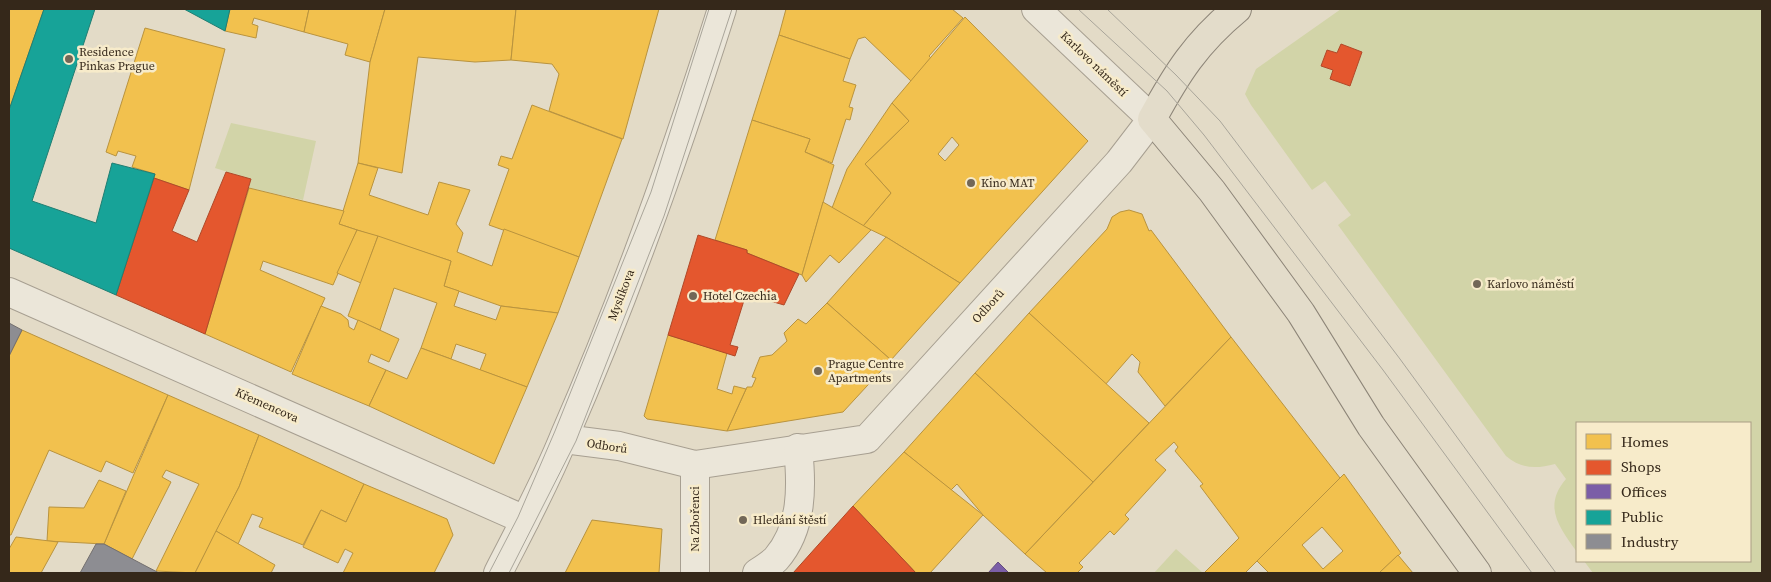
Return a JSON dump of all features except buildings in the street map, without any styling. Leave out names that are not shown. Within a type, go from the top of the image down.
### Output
[{"type":"main road","points":[[1152,119],[1176,75],[1196,46],[1237,9]]},
{"type":"main road","name":"Karlovo náměstí","points":[[1152,119],[1212,191],[1301,313],[1371,426],[1477,573]]},
{"type":"street","name":"Myslíkova","points":[[498,573],[564,439],[662,191],[722,9]]},
{"type":"street","name":"Karlovo náměstí","points":[[1036,9],[1152,119]]},
{"type":"street","name":"Odborů","points":[[564,439],[618,446],[694,464],[867,439],[1119,162],[1152,119]]},
{"type":"street","name":"Křemencova","points":[[9,292],[525,520]]},
{"type":"street","points":[[757,573],[776,559],[792,533],[801,503],[802,478],[798,448]]},
{"type":"street","name":"Na Zbořenci","points":[[694,464],[695,573]]},
{"type":"green space","name":"Karlovo náměstí","points":[[1341,9],[1762,9],[1762,573],[1593,573],[1585,562],[1751,562],[1751,422],[1576,422],[1576,550],[1560,526],[1554,508],[1559,489],[1566,479],[1555,464],[1529,467],[1523,466],[1506,456],[1338,225],[1351,215],[1325,181],[1312,190],[1245,94],[1256,69]],"holes":[[[1341,44],[1362,52],[1350,86],[1330,79],[1333,70],[1321,66],[1327,50],[1337,53]]]},
{"type":"green space","points":[[231,123],[316,141],[303,200],[249,188],[250,179],[215,168]]},
{"type":"green space","points":[[1176,549],[1203,573],[1154,573]]},
{"type":"tram line","points":[[489,573],[518,517],[555,431],[651,192],[709,9]]},
{"type":"tram line","points":[[509,573],[576,441],[664,216],[732,9]]},
{"type":"tram line","points":[[1078,9],[1167,91],[1204,135],[1383,370],[1532,573]]},
{"type":"tram line","points":[[1107,9],[1176,75],[1220,121],[1400,359],[1556,573]]},
{"type":"place","name":"Residence Pinkas Prague","points":[[69,59]]},
{"type":"place","name":"Kino MAT","points":[[971,183]]},
{"type":"place","name":"Karlovo náměstí","points":[[1477,284]]},
{"type":"place","name":"Hotel Czechia","points":[[693,296]]},
{"type":"place","name":"Prague Centre Apartments","points":[[818,371]]},
{"type":"place","name":"Hledání štěstí","points":[[743,520]]}]
